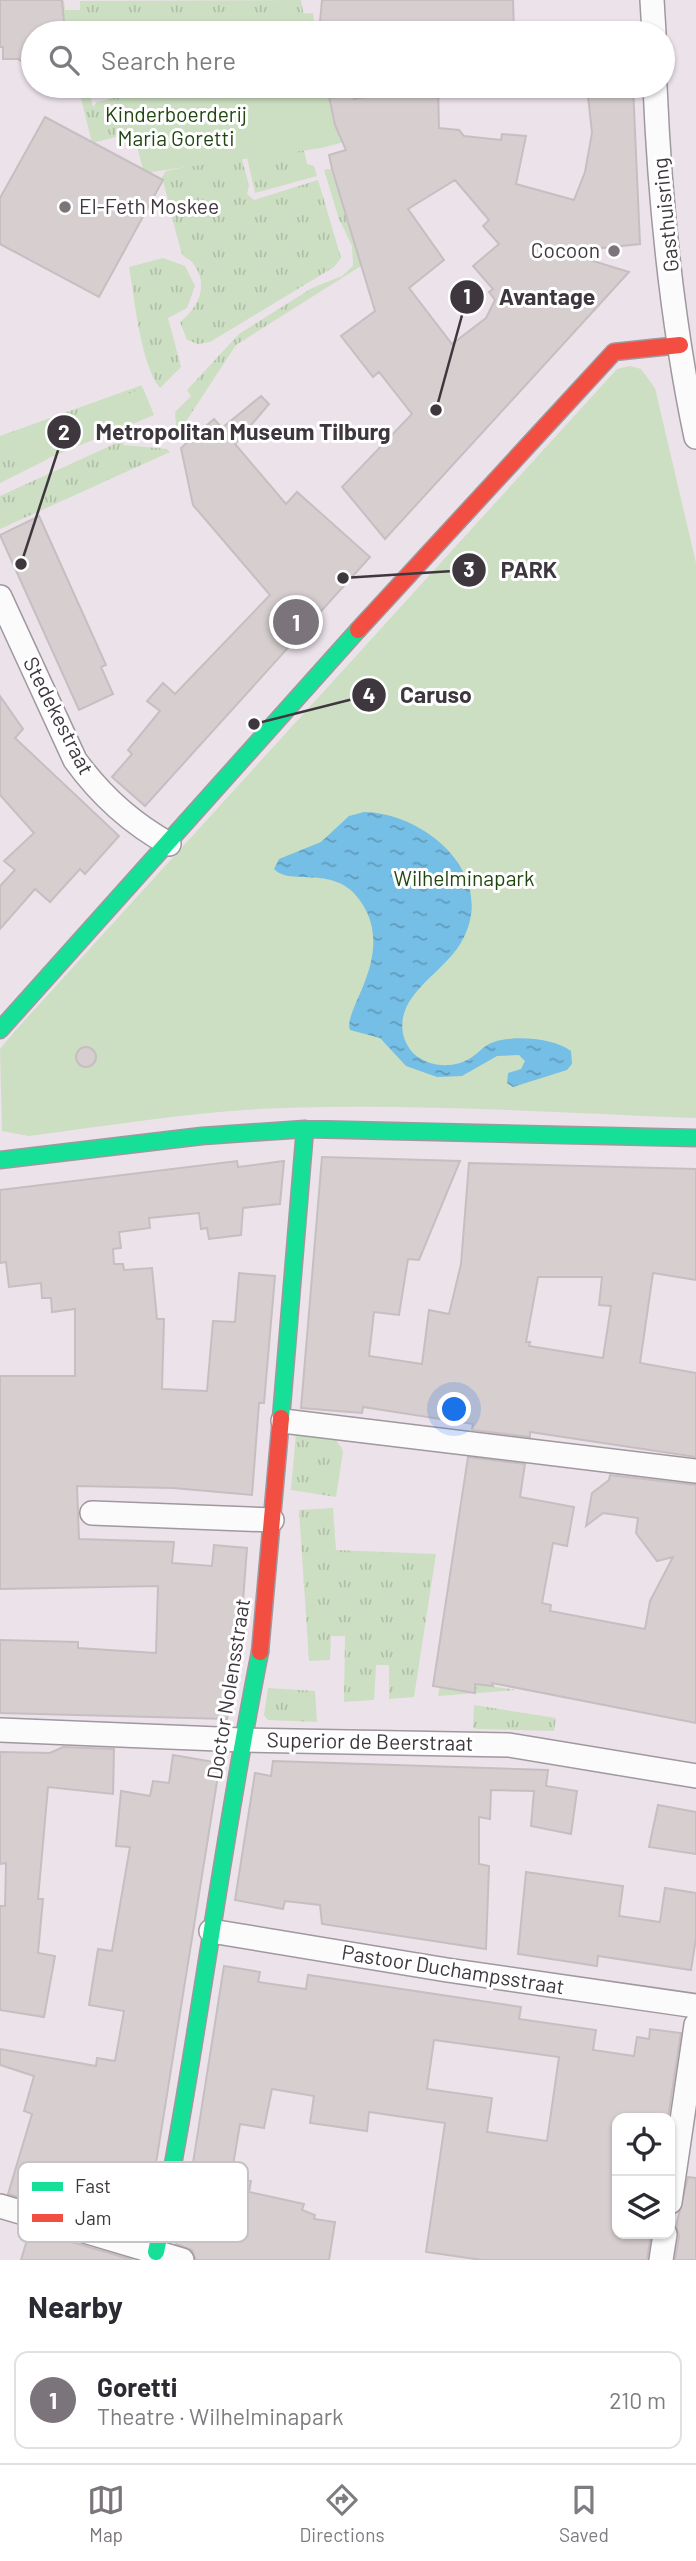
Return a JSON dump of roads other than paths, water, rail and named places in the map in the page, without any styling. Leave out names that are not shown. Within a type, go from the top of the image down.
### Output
[{"type":"street","points":[[652,0],[653,21]]},
{"type":"street","name":"Gasthuisring","points":[[657,98],[663,197],[680,345]]},
{"type":"street","points":[[0,1030],[467,508],[614,352],[680,345],[696,438]]},
{"type":"street","name":"Stedekestraat","points":[[2,605],[75,760],[93,784],[137,826],[169,844]]},
{"type":"street","points":[[0,1160],[202,1136],[305,1129],[696,1138]]},
{"type":"street","name":"Doctor Nolensstraat","points":[[174,2162],[242,1740],[264,1630],[305,1129]]},
{"type":"street","points":[[282,1421],[696,1471]]},
{"type":"street","points":[[92,1513],[272,1520]]},
{"type":"street","name":"Superior de Beerstraat","points":[[0,1730],[242,1740],[509,1745],[696,1776]]},
{"type":"street","name":"Pastoor Duchampsstraat","points":[[211,1931],[447,1970],[696,2006]]},
{"type":"street","points":[[674,2176],[696,2025]]},
{"type":"street","points":[[0,2206],[18,2211]]},
{"type":"street","points":[[661,2260],[664,2239]]},
{"type":"street","points":[[122,2242],[182,2260]]},
{"type":"street","name":"Doctor Nolensstraat","points":[[156,2252],[158,2242]]},
{"type":"water","points":[[364,812],[387,815],[410,823],[431,835],[449,852],[463,871],[470,892],[471,915],[463,939],[450,958],[418,990],[406,1008],[402,1026],[409,1048],[427,1062],[450,1065],[465,1061],[494,1042],[534,1039],[555,1043],[571,1051],[572,1064],[567,1070],[513,1087],[507,1083],[508,1073],[521,1069],[525,1061],[519,1055],[497,1056],[462,1076],[437,1077],[406,1066],[380,1038],[350,1030],[353,1009],[371,961],[371,922],[361,902],[351,890],[339,883],[327,879],[291,876],[274,869],[279,859],[321,842],[349,816]]},
{"type":"place","name":"El-Feth Moskee","points":[[65,207]]},
{"type":"place","name":"Cocoon","points":[[614,251]]},
{"type":"place","name":"Avantage","points":[[436,410]]},
{"type":"place","name":"Metropolitan Museum Tilburg","points":[[21,564]]},
{"type":"place","name":"PARK","points":[[343,578]]},
{"type":"place","name":"Goretti","points":[[296,622]]},
{"type":"place","name":"Caruso","points":[[254,724]]},
{"type":"park label","name":"Kinderboerderij Maria Goretti","points":[[176,127]]},
{"type":"park label","name":"Wilhelminapark","points":[[464,879]]}]
